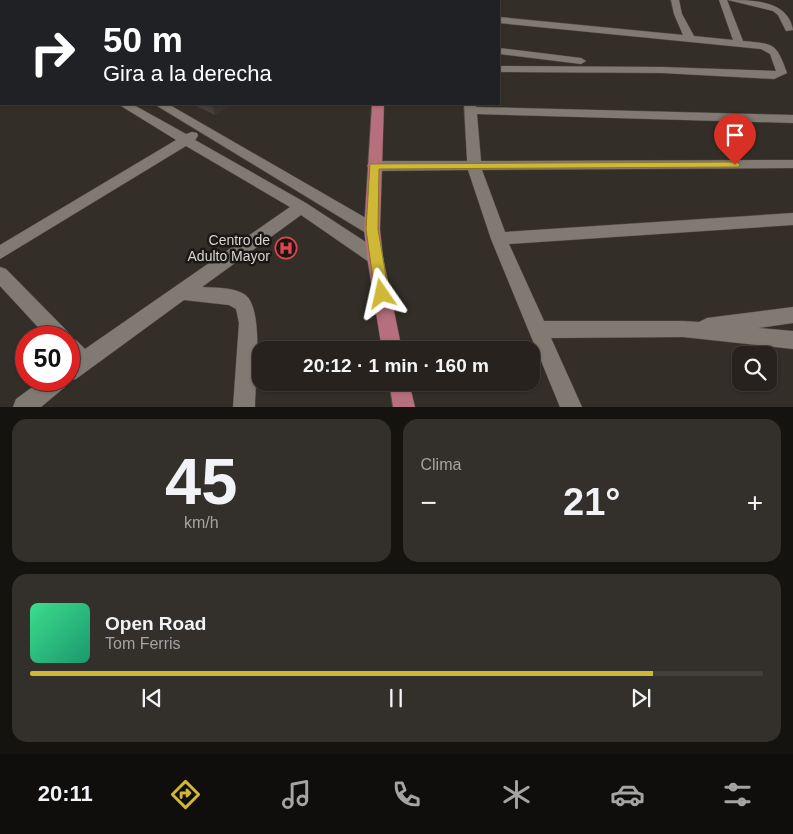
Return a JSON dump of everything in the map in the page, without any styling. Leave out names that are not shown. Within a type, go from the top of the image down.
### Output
[{"type":"main road","points":[[378,105],[372,229],[375,257],[390,341]]},
{"type":"main road","points":[[401,391],[404,406]]},
{"type":"street","points":[[675,0],[678,14],[690,39]]},
{"type":"street","points":[[723,0],[739,43]]},
{"type":"street","points":[[732,0],[776,9],[782,14],[788,29]]},
{"type":"street","points":[[500,20],[763,46],[771,49],[776,54],[782,73],[774,76],[662,70],[500,69]]},
{"type":"street","points":[[500,51],[662,70]]},
{"type":"street","points":[[551,57],[554,69]]},
{"type":"street","points":[[126,105],[301,207],[375,257]]},
{"type":"street","points":[[162,105],[201,130],[372,229]]},
{"type":"street","points":[[571,406],[499,239],[474,166],[471,107],[793,119]]},
{"type":"street","points":[[0,253],[201,130]]},
{"type":"street","points":[[374,166],[793,164]]},
{"type":"street","points":[[80,363],[301,207]]},
{"type":"street","points":[[499,239],[793,219]]},
{"type":"street","points":[[0,274],[50,326]]},
{"type":"street","points":[[181,292],[239,300],[244,306],[248,314],[244,406]]},
{"type":"street","points":[[683,329],[793,315]]},
{"type":"street","points":[[537,330],[683,329],[793,340]]},
{"type":"street","points":[[24,406],[44,391]]},
{"type":"place","name":"Centro de Adulto Mayor","points":[[286,248]]},
{"type":"route","points":[[382,294],[372,229],[374,166],[735,165]]}]
